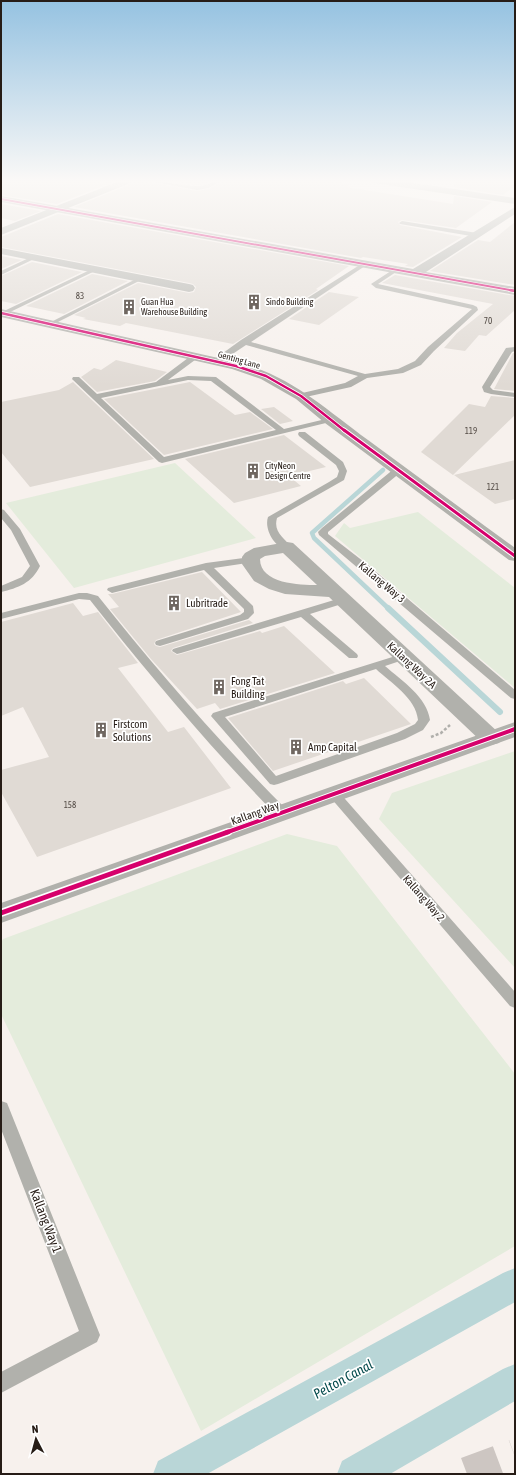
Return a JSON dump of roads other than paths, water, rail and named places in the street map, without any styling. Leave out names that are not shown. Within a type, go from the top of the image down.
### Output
[{"type":"street","points":[[286,249],[515,291]]},
{"type":"street","points":[[417,272],[455,249]]},
{"type":"street","points":[[1,251],[189,288]]},
{"type":"street","name":"Genting Lane","points":[[4,315],[216,361],[266,376],[302,396],[330,420],[515,556]]},
{"type":"street","points":[[286,547],[260,552],[251,557],[250,564],[261,578],[276,585],[339,596]]},
{"type":"street","name":"Kallang Way 2A","points":[[286,547],[402,656],[504,733]]},
{"type":"street","name":"Kallang Way","points":[[1,913],[504,733]]},
{"type":"lane","points":[[1,273],[33,258]]},
{"type":"lane","points":[[216,361],[366,263]]},
{"type":"lane","points":[[302,396],[348,385],[365,376],[400,371],[418,363],[431,349],[475,310],[475,308],[471,306],[376,286],[374,284],[397,269]]},
{"type":"lane","points":[[4,315],[94,270]]},
{"type":"lane","points":[[50,324],[140,279]]},
{"type":"lane","points":[[244,342],[365,376]]},
{"type":"lane","points":[[515,349],[510,350],[486,387],[487,390],[491,392],[515,395]]},
{"type":"lane","points":[[157,384],[195,357]]},
{"type":"lane","points":[[95,397],[188,378],[213,379],[282,431]]},
{"type":"lane","points":[[76,379],[162,460],[330,420]]},
{"type":"lane","name":"Kallang Way 2A","points":[[286,547],[271,531],[270,522],[273,517],[341,478],[343,471],[340,464],[302,434]]},
{"type":"lane","name":"Kallang Way 3","points":[[398,470],[325,530],[323,532],[324,535],[364,567],[515,696]]},
{"type":"lane","points":[[1,512],[15,529],[36,566],[32,573],[23,582],[1,589]]},
{"type":"lane","points":[[112,590],[206,566],[251,560]]},
{"type":"lane","points":[[160,643],[244,617],[250,613],[249,608],[206,566]]},
{"type":"lane","points":[[1,616],[79,596],[94,598],[144,662],[217,746],[282,813]]},
{"type":"lane","points":[[177,650],[302,612],[339,596]]},
{"type":"lane","points":[[302,612],[353,656]]},
{"type":"lane","points":[[378,665],[417,701],[423,710],[424,720],[419,727],[401,736],[274,781],[217,716],[402,656]]},
{"type":"lane","name":"Kallang Way 2","points":[[334,794],[515,1002]]},
{"type":"lane","name":"Kallang Way 1","points":[[1,1108],[90,1335],[1,1383]]},
{"type":"waterway","points":[[383,470],[312,533],[314,538],[389,609]]},
{"type":"waterway","points":[[388,608],[500,712]]},
{"type":"waterway","name":"Pelton Canal","points":[[171,1474],[515,1284]]},
{"type":"waterway","name":"Pelton Canal","points":[[355,1474],[515,1381]]},
{"type":"tunnel","points":[[467,1474],[515,1456]]},
{"type":"place","name":"Sindo Building","points":[[254,302]]},
{"type":"place","name":"Guan Hua Warehouse Building","points":[[129,307]]},
{"type":"place","name":"CityNeon Design Centre","points":[[253,471]]},
{"type":"place","name":"Lubritrade","points":[[174,603]]},
{"type":"place","name":"Fong Tat Building","points":[[219,687]]},
{"type":"place","name":"Firstcom Solutions","points":[[101,730]]},
{"type":"place","name":"Amp Capital","points":[[296,747]]}]
